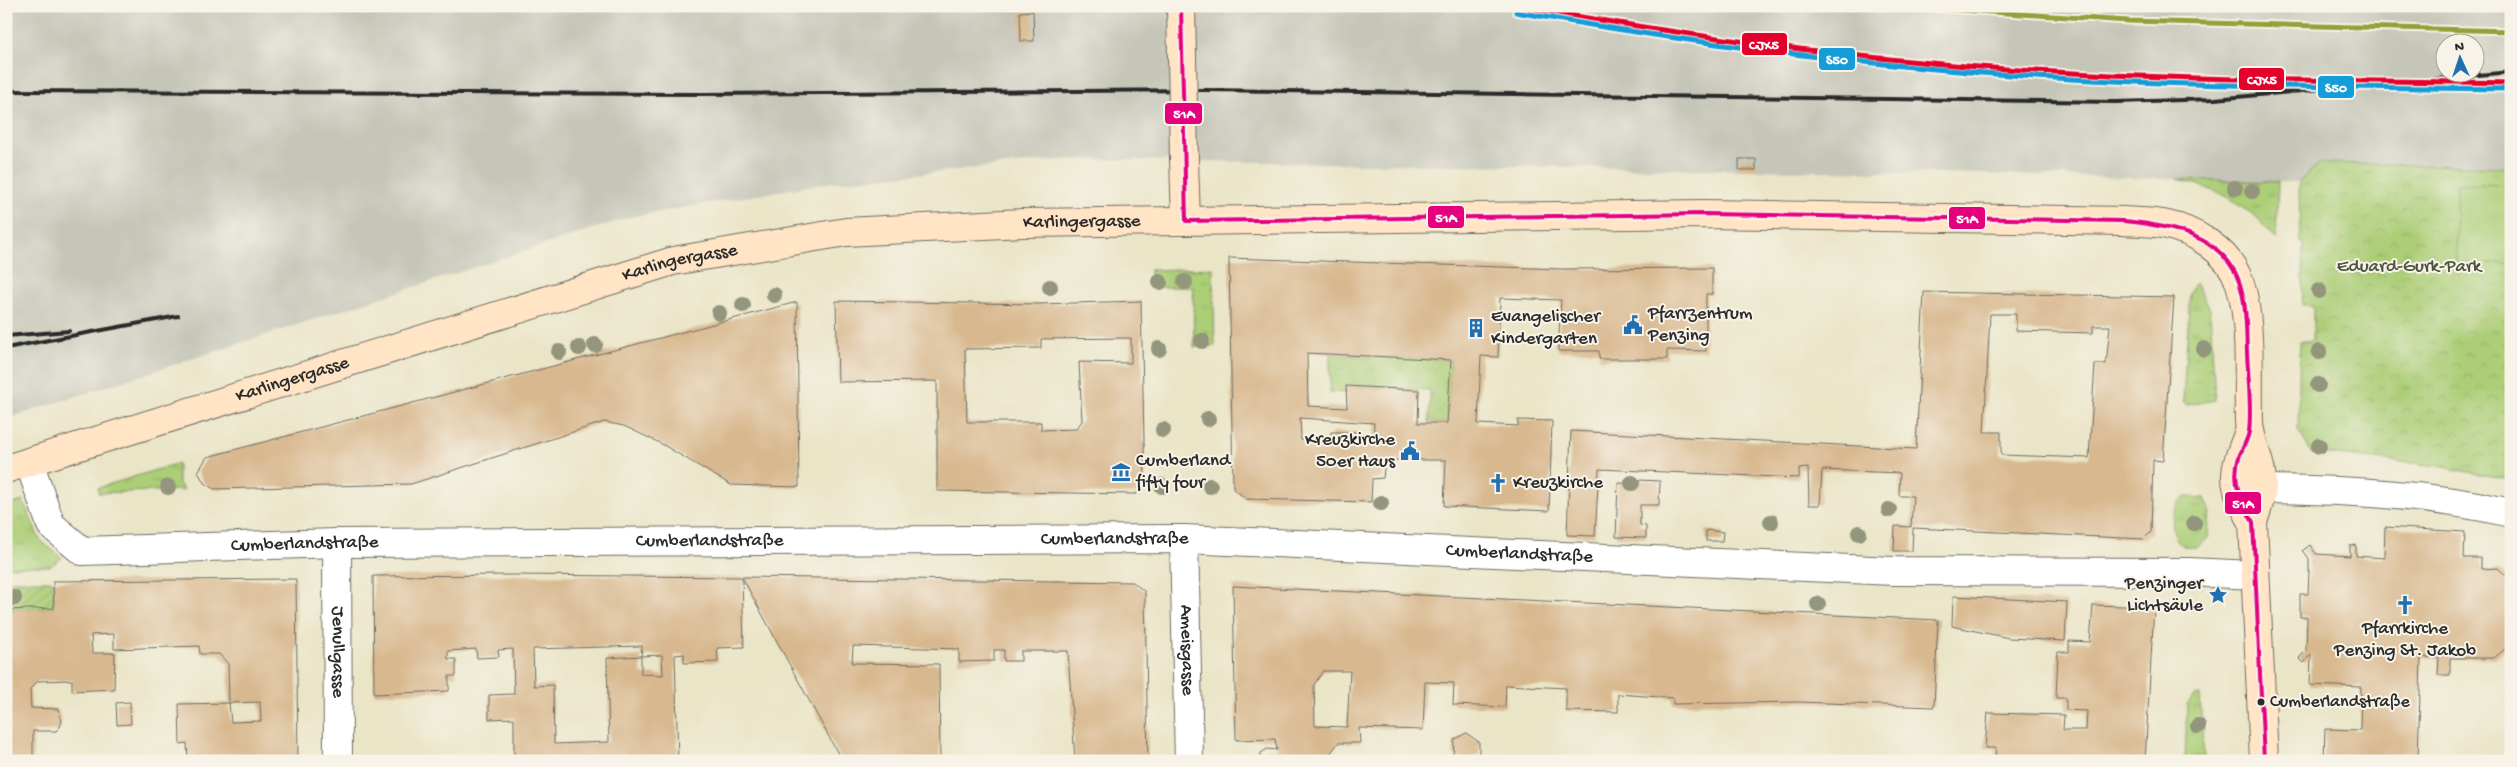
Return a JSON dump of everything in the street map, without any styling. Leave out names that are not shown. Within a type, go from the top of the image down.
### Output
[{"type":"main road","points":[[1181,6],[1186,221]]},
{"type":"main road","name":"Karlingergasse","points":[[17,466],[673,261],[846,232],[1023,222],[1704,214],[2124,221],[2163,224],[2191,233],[2213,246],[2223,256],[2239,281],[2246,313],[2249,432]]},
{"type":"main road","points":[[2249,432],[2259,466],[2262,489],[2253,522],[2264,761]]},
{"type":"main road","points":[[2249,432],[2238,459],[2236,476],[2238,497],[2253,522]]},
{"type":"street","name":"Cumberlandstraße","points":[[17,466],[50,525],[82,551],[337,543],[1184,539],[1894,571],[2254,574]]},
{"type":"street","points":[[2262,489],[2328,489],[2458,502],[2511,513]]},
{"type":"street","name":"Ameisgasse","points":[[1184,539],[1189,761]]},
{"type":"street","name":"Jenullgasse","points":[[337,543],[338,761]]},
{"type":"shaded area","points":[[6,6],[2511,6],[2511,167],[2320,163],[2299,182],[2278,182],[1940,173],[1067,159],[826,183],[630,217],[6,419]]},
{"type":"green space","name":"Eduard-Gurk-Park","points":[[2320,163],[2511,167],[2511,480],[2437,466],[2311,452],[2298,430],[2300,341],[2313,341],[2313,305],[2302,305],[2304,243],[2300,242],[2299,182]]},
{"type":"green space","points":[[2177,179],[2278,182],[2276,240],[2255,217],[2232,200],[2207,188]]},
{"type":"green space","points":[[2457,184],[2511,185],[2511,264],[2456,263]]},
{"type":"green space","points":[[1213,268],[1215,346],[1194,347],[1193,287],[1150,287],[1150,270]]},
{"type":"green space","points":[[2195,283],[2210,309],[2215,400],[2187,405],[2183,401],[2190,293]]},
{"type":"green space","points":[[1330,354],[1451,360],[1447,423],[1429,423],[1430,390],[1347,386],[1346,393],[1330,392]]},
{"type":"green space","points":[[178,463],[178,482],[184,490],[98,493],[98,488]]},
{"type":"green space","points":[[2186,497],[2205,498],[2210,510],[2208,538],[2196,548],[2185,547],[2179,542],[2173,528],[2174,513],[2177,506]]},
{"type":"green space","points":[[23,501],[40,540],[62,558],[50,566],[6,567],[6,506]]},
{"type":"green space","points":[[6,581],[53,581],[54,608],[6,610]]},
{"type":"green space","points":[[2200,695],[2204,761],[2185,761],[2187,704],[2194,696]]},
{"type":"building","points":[[1033,11],[1034,41],[1021,41],[1020,12]]},
{"type":"building","points":[[1739,159],[1756,159],[1756,170],[1739,170]]},
{"type":"building","points":[[1229,258],[1562,269],[1712,268],[1712,294],[1706,294],[1706,351],[1667,350],[1667,359],[1599,359],[1599,351],[1558,351],[1561,300],[1500,298],[1498,357],[1481,356],[1478,424],[1518,426],[1518,420],[1552,421],[1549,511],[1444,506],[1446,460],[1385,460],[1383,478],[1372,479],[1371,502],[1246,499],[1233,488]],"holes":[[[1307,353],[1451,360],[1447,423],[1418,423],[1419,390],[1346,386],[1347,408],[1308,406]],[[1300,418],[1374,423],[1373,442],[1359,441],[1359,432],[1331,432],[1331,441],[1301,440]]]},
{"type":"building","points":[[1924,292],[2174,297],[2163,461],[2153,460],[2151,532],[2144,539],[1913,528],[1912,551],[1894,551],[1895,526],[1911,527],[1913,496],[1899,496],[1900,473],[1822,470],[1820,505],[1809,505],[1808,468],[1799,469],[1799,478],[1599,469],[1595,536],[1567,535],[1571,431],[1916,449]],"holes":[[[1990,314],[2016,314],[2016,331],[2093,333],[2093,326],[2110,326],[2106,364],[2095,364],[2089,458],[2001,455],[2001,432],[1984,432]]]},
{"type":"building","points":[[836,301],[1039,304],[1141,301],[1145,485],[1136,494],[937,491],[937,381],[838,382]],"holes":[[[1131,338],[1131,363],[1079,362],[1082,421],[1076,429],[1041,430],[1041,422],[967,422],[965,349],[1041,348],[1041,339]]]},
{"type":"building","points":[[797,302],[799,487],[731,485],[660,443],[624,426],[604,422],[411,484],[214,489],[204,483],[198,472],[207,457]]},
{"type":"building","points":[[1639,480],[1660,481],[1659,505],[1640,505],[1640,525],[1646,526],[1646,538],[1616,537],[1618,483],[1639,484]]},
{"type":"building","name":"Pfarrkirche Penzing St. Jakob","points":[[2385,527],[2465,532],[2464,558],[2481,558],[2481,569],[2498,568],[2511,581],[2511,644],[2494,658],[2450,658],[2450,675],[2438,675],[2439,658],[2421,657],[2418,761],[2324,761],[2325,729],[2360,730],[2361,687],[2310,685],[2311,654],[2304,663],[2299,658],[2306,651],[2307,617],[2300,617],[2300,594],[2308,594],[2309,572],[2309,558],[2302,551],[2310,545],[2316,554],[2350,556],[2350,546],[2356,545],[2356,556],[2384,558]]},
{"type":"building","points":[[1706,530],[1723,532],[1722,541],[1706,541]]},
{"type":"building","points":[[373,576],[742,577],[744,647],[717,648],[718,662],[684,663],[684,654],[675,655],[678,761],[514,761],[514,718],[489,719],[489,695],[514,694],[513,649],[498,650],[499,657],[477,658],[476,649],[448,651],[448,659],[456,659],[456,676],[449,676],[449,691],[374,694]],"holes":[[[642,646],[641,656],[607,658],[609,742],[554,744],[553,685],[534,686],[533,649]],[[662,655],[663,675],[641,674],[641,656]]]},
{"type":"building","points":[[742,577],[1133,582],[1145,592],[1148,761],[1075,761],[1068,651],[1021,651],[1021,661],[1004,661],[1004,650],[994,650],[994,661],[959,662],[959,649],[853,646],[852,663],[939,664],[940,761],[842,761]]},
{"type":"building","points":[[296,579],[298,761],[188,761],[187,743],[180,744],[179,704],[229,703],[228,664],[219,654],[200,654],[199,646],[114,649],[114,634],[91,635],[92,653],[115,653],[114,689],[72,691],[72,680],[38,681],[30,689],[31,708],[58,709],[62,721],[60,727],[56,731],[33,731],[33,761],[6,761],[6,610],[54,608],[53,581]],"holes":[[[260,702],[261,721],[231,722],[229,703]]]},
{"type":"building","points":[[1233,586],[1938,620],[1934,707],[1799,702],[1673,704],[1673,698],[1618,694],[1618,712],[1566,711],[1566,688],[1506,685],[1505,707],[1453,705],[1454,683],[1425,682],[1423,730],[1359,728],[1360,743],[1338,743],[1329,755],[1336,754],[1341,761],[1259,761],[1261,753],[1267,749],[1277,750],[1275,739],[1236,740]],"holes":[[[1323,671],[1350,671],[1347,727],[1315,726],[1314,685]]]},
{"type":"building","points":[[1953,596],[2067,602],[2065,641],[2009,638],[1952,626]]},
{"type":"building","points":[[2093,605],[2154,607],[2145,761],[1995,761],[1996,748],[1985,748],[1988,713],[2064,715],[2063,730],[2086,730],[2087,711],[2066,710],[2066,698],[2056,698],[2058,652],[2069,652],[2069,641],[2090,642]]},
{"type":"building","points":[[130,702],[131,724],[117,725],[116,703]]},
{"type":"building","points":[[1466,733],[1479,742],[1479,754],[1468,761],[1453,755],[1454,740]]},
{"type":"railway","points":[[6,91],[704,94],[1204,90],[2116,102],[2215,99],[2511,72]]},
{"type":"railway","points":[[6,348],[178,316]]},
{"type":"railway","points":[[6,336],[69,331]]},
{"type":"transit line","name":"51A","points":[[1181,6],[1186,221]]},
{"type":"transit line","name":"CJX5","points":[[1518,6],[1585,18],[1786,47],[1988,68],[2169,77],[2511,83]]},
{"type":"transit line","points":[[1901,6],[2128,21],[2511,31]]},
{"type":"transit line","name":"S50","points":[[1516,12],[1717,44],[1919,68],[2054,78],[2168,83],[2511,89]]},
{"type":"transit line","name":"51A","points":[[1186,221],[1704,214],[2124,221],[2178,230],[2195,237],[2210,245],[2223,256],[2234,270],[2241,288],[2244,304],[2250,392],[2250,422],[2249,432],[2239,457],[2236,474],[2238,491],[2253,522],[2264,761]]},
{"type":"place","name":"Pfarrzentrum Penzing","points":[[1633,325]]},
{"type":"place","name":"Evangelischer Kindergarten","points":[[1476,328]]},
{"type":"place","name":"Kreuzkirche 50er Haus","points":[[1410,451]]},
{"type":"place","name":"Cumberland fifty four","points":[[1121,472]]},
{"type":"place","name":"Kreuzkirche","points":[[1498,483]]},
{"type":"place","name":"Penzinger Lichtsäule","points":[[2218,595]]},
{"type":"place","name":"Pfarrkirche Penzing St. Jakob","points":[[2405,605]]},
{"type":"place","name":"Cumberlandstraße","points":[[2261,702]]}]
